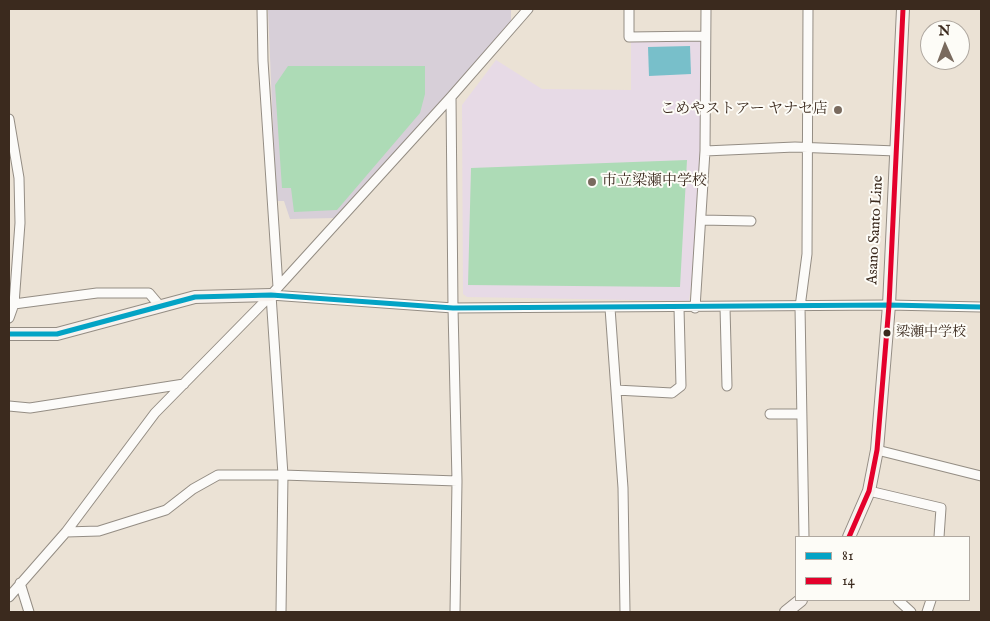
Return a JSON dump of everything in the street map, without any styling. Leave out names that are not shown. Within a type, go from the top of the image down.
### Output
[{"type":"main road","name":"Asano Santo Line","points":[[849,536],[869,491],[877,450],[889,305],[903,9]]},
{"type":"main road","points":[[9,334],[57,334],[195,297],[274,291]]},
{"type":"main road","points":[[786,612],[800,601]]},
{"type":"street","points":[[262,9],[283,475],[281,612]]},
{"type":"street","points":[[9,597],[66,532],[156,413],[274,291],[452,97],[528,9]]},
{"type":"street","points":[[629,9],[629,37],[705,36]]},
{"type":"street","points":[[695,308],[706,151],[706,9]]},
{"type":"street","points":[[804,536],[800,306],[807,254],[808,9]]},
{"type":"street","points":[[452,97],[452,308],[457,481],[455,612]]},
{"type":"street","points":[[9,119],[19,178],[20,223],[14,304],[9,318]]},
{"type":"street","points":[[706,151],[806,148],[896,151]]},
{"type":"street","points":[[701,220],[751,221]]},
{"type":"street","points":[[274,291],[452,308],[695,308],[889,305],[981,307]]},
{"type":"street","points":[[14,304],[97,293],[149,293],[160,306]]},
{"type":"street","points":[[725,307],[727,386]]},
{"type":"street","points":[[610,308],[623,488],[624,612]]},
{"type":"street","points":[[616,390],[672,393],[681,386],[679,308]]},
{"type":"street","points":[[9,406],[30,408],[184,384]]},
{"type":"street","points":[[770,414],[801,414]]},
{"type":"street","points":[[877,450],[981,476]]},
{"type":"street","points":[[66,532],[99,531],[166,510],[193,489],[218,475],[283,475],[457,481]]},
{"type":"street","points":[[869,491],[941,508],[939,536]]},
{"type":"street","points":[[20,583],[29,612]]},
{"type":"street","points":[[899,601],[911,612]]},
{"type":"shaded area","points":[[268,9],[511,9],[511,24],[335,218],[290,219],[284,201],[276,201]]},
{"type":"shaded area","points":[[697,37],[701,42],[702,146],[694,264],[689,301],[467,297],[463,294],[462,105],[496,60],[542,89],[631,90],[631,40]]},
{"type":"green space","points":[[288,66],[425,66],[425,94],[420,113],[337,210],[294,212],[291,188],[282,188],[275,85]]},
{"type":"green space","points":[[687,160],[680,287],[468,285],[471,168]]},
{"type":"water","points":[[690,46],[691,74],[649,76],[648,47]]},
{"type":"transit line","name":"14","points":[[849,536],[869,491],[877,450],[889,305],[903,9]]},
{"type":"transit line","name":"81","points":[[9,334],[57,334],[195,297],[271,295],[453,308],[889,305],[981,307]]},
{"type":"place","name":"こめやストアー ヤナセ店","points":[[838,110]]},
{"type":"place","name":"市立梁瀬中学校","points":[[592,182]]},
{"type":"place","name":"梁瀬中学校","points":[[887,333]]}]
